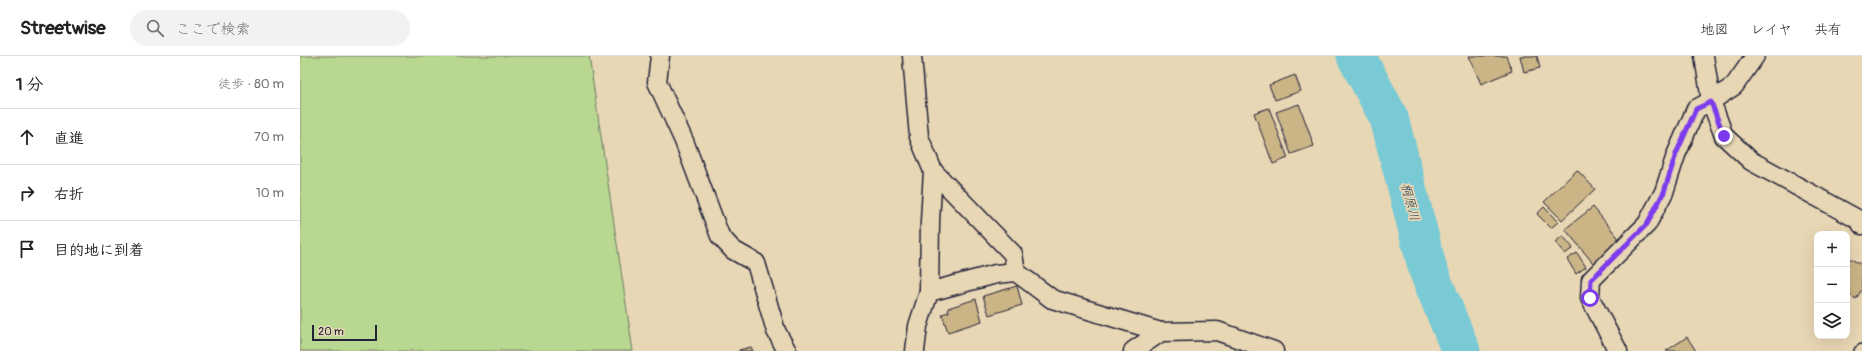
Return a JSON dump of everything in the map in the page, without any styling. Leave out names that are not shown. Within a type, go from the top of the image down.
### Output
[{"type":"street","points":[[660,56],[657,82],[684,142],[720,236],[733,250],[756,263],[776,331],[787,351]]},
{"type":"street","points":[[912,56],[919,137],[933,171],[1013,254],[1016,272]]},
{"type":"street","points":[[1704,56],[1711,102],[1724,136],[1751,162],[1859,220],[1862,225]]},
{"type":"street","points":[[1618,351],[1590,298],[1591,280],[1647,224],[1664,192],[1676,154],[1696,109],[1711,102],[1734,86],[1755,56]]},
{"type":"street","points":[[915,351],[918,326],[929,292],[930,221],[933,171]]},
{"type":"street","points":[[929,292],[996,274],[1016,272],[1052,299],[1161,332],[1217,331],[1274,351]]},
{"type":"street","points":[[1133,351],[1161,332]]},
{"type":"green space","points":[[300,56],[589,56],[633,351],[300,351]]},
{"type":"building","points":[[1469,56],[1506,56],[1512,71],[1481,84]]},
{"type":"building","points":[[1520,56],[1537,56],[1540,68],[1524,72]]},
{"type":"building","points":[[1295,75],[1301,91],[1275,100],[1269,85]]},
{"type":"building","points":[[1299,104],[1314,146],[1291,154],[1276,112]]},
{"type":"building","points":[[1269,108],[1288,158],[1273,164],[1254,113]]},
{"type":"building","points":[[1577,170],[1595,189],[1562,220],[1544,202]]},
{"type":"building","points":[[1544,207],[1558,222],[1551,228],[1537,214]]},
{"type":"building","points":[[1593,207],[1621,241],[1593,263],[1565,229]]},
{"type":"building","points":[[1563,236],[1573,248],[1565,254],[1555,242]]},
{"type":"building","points":[[1577,253],[1586,267],[1576,274],[1567,259]]},
{"type":"building","points":[[1850,259],[1862,265],[1862,289],[1856,299],[1850,295]]},
{"type":"building","points":[[1017,286],[1022,305],[989,315],[983,296]]},
{"type":"building","points":[[976,299],[982,321],[948,332],[942,314],[949,312],[948,308]]},
{"type":"building","points":[[1687,337],[1696,351],[1666,351]]},
{"type":"building","points":[[751,347],[753,351],[739,351],[739,350]]},
{"type":"waterway","name":"桐原川","points":[[1356,56],[1389,118],[1428,270],[1461,351]]},
{"type":"route","points":[[1590,298],[1591,280],[1624,244],[1647,224],[1664,192],[1676,154],[1696,109],[1711,102],[1724,136]]}]
